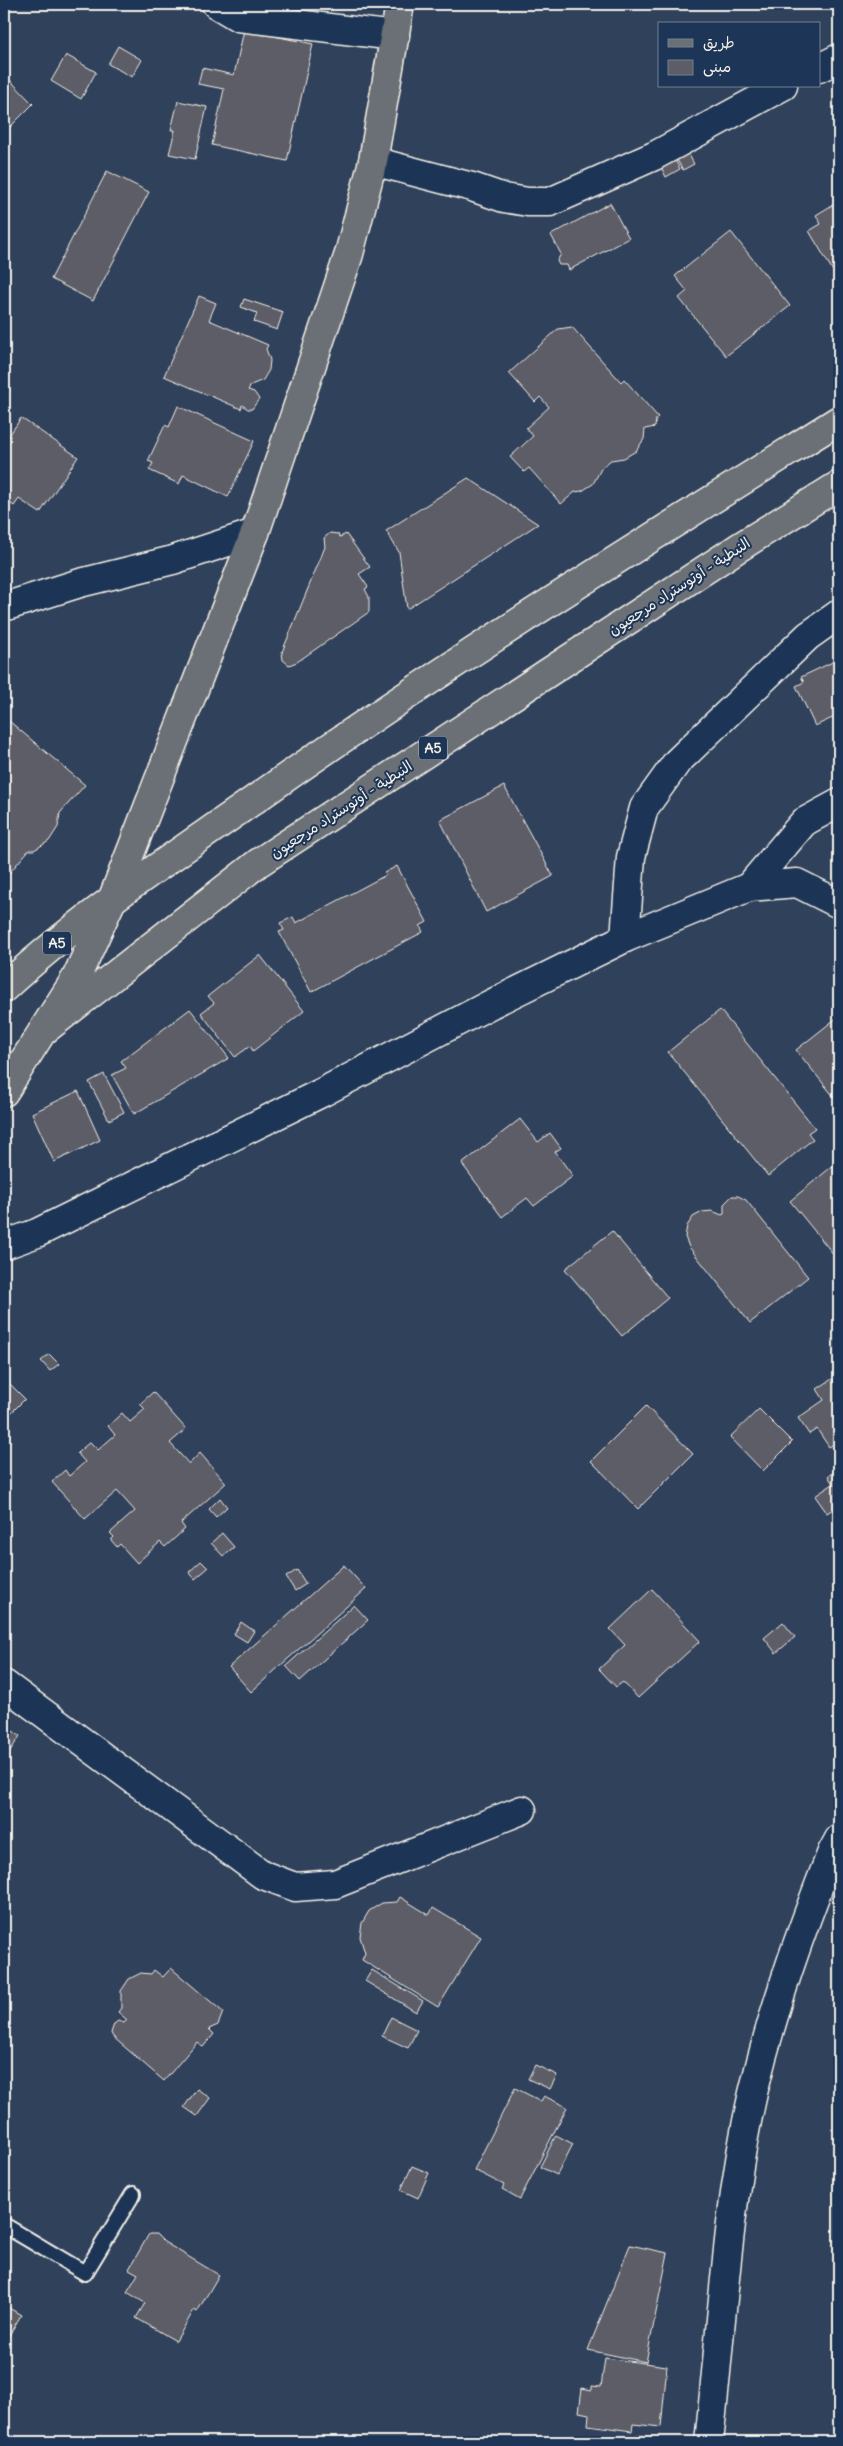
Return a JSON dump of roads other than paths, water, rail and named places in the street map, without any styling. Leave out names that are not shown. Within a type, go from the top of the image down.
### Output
[{"type":"main road","points":[[42,1032],[76,978],[112,900],[255,533],[349,254],[372,161],[400,4]]},
{"type":"main road","name":"A5","points":[[4,988],[112,900],[325,750],[537,609],[839,420]]},
{"type":"main road","name":"النبطية - أوتوستراد مرجعيون","points":[[4,1092],[42,1032],[258,863],[738,548],[839,485]]},
{"type":"street","points":[[216,4],[238,18],[395,36]]},
{"type":"street","points":[[820,68],[839,58]]},
{"type":"street","points":[[372,161],[472,187],[504,198],[528,202],[550,202],[654,156],[778,88]]},
{"type":"street","points":[[4,606],[80,583],[173,560],[255,533]]},
{"type":"street","points":[[625,938],[631,857],[644,808],[677,762],[808,636],[839,614]]},
{"type":"street","points":[[749,887],[804,822],[839,803]]},
{"type":"street","points":[[4,1245],[37,1233],[179,1163],[625,938],[749,887],[797,883],[839,904]]},
{"type":"street","points":[[4,1684],[263,1875],[295,1887],[335,1884],[522,1810]]},
{"type":"street","points":[[709,2442],[735,2195],[753,2094],[782,1986],[825,1870],[839,1839]]},
{"type":"lane","points":[[4,2225],[85,2274],[133,2194]]}]
